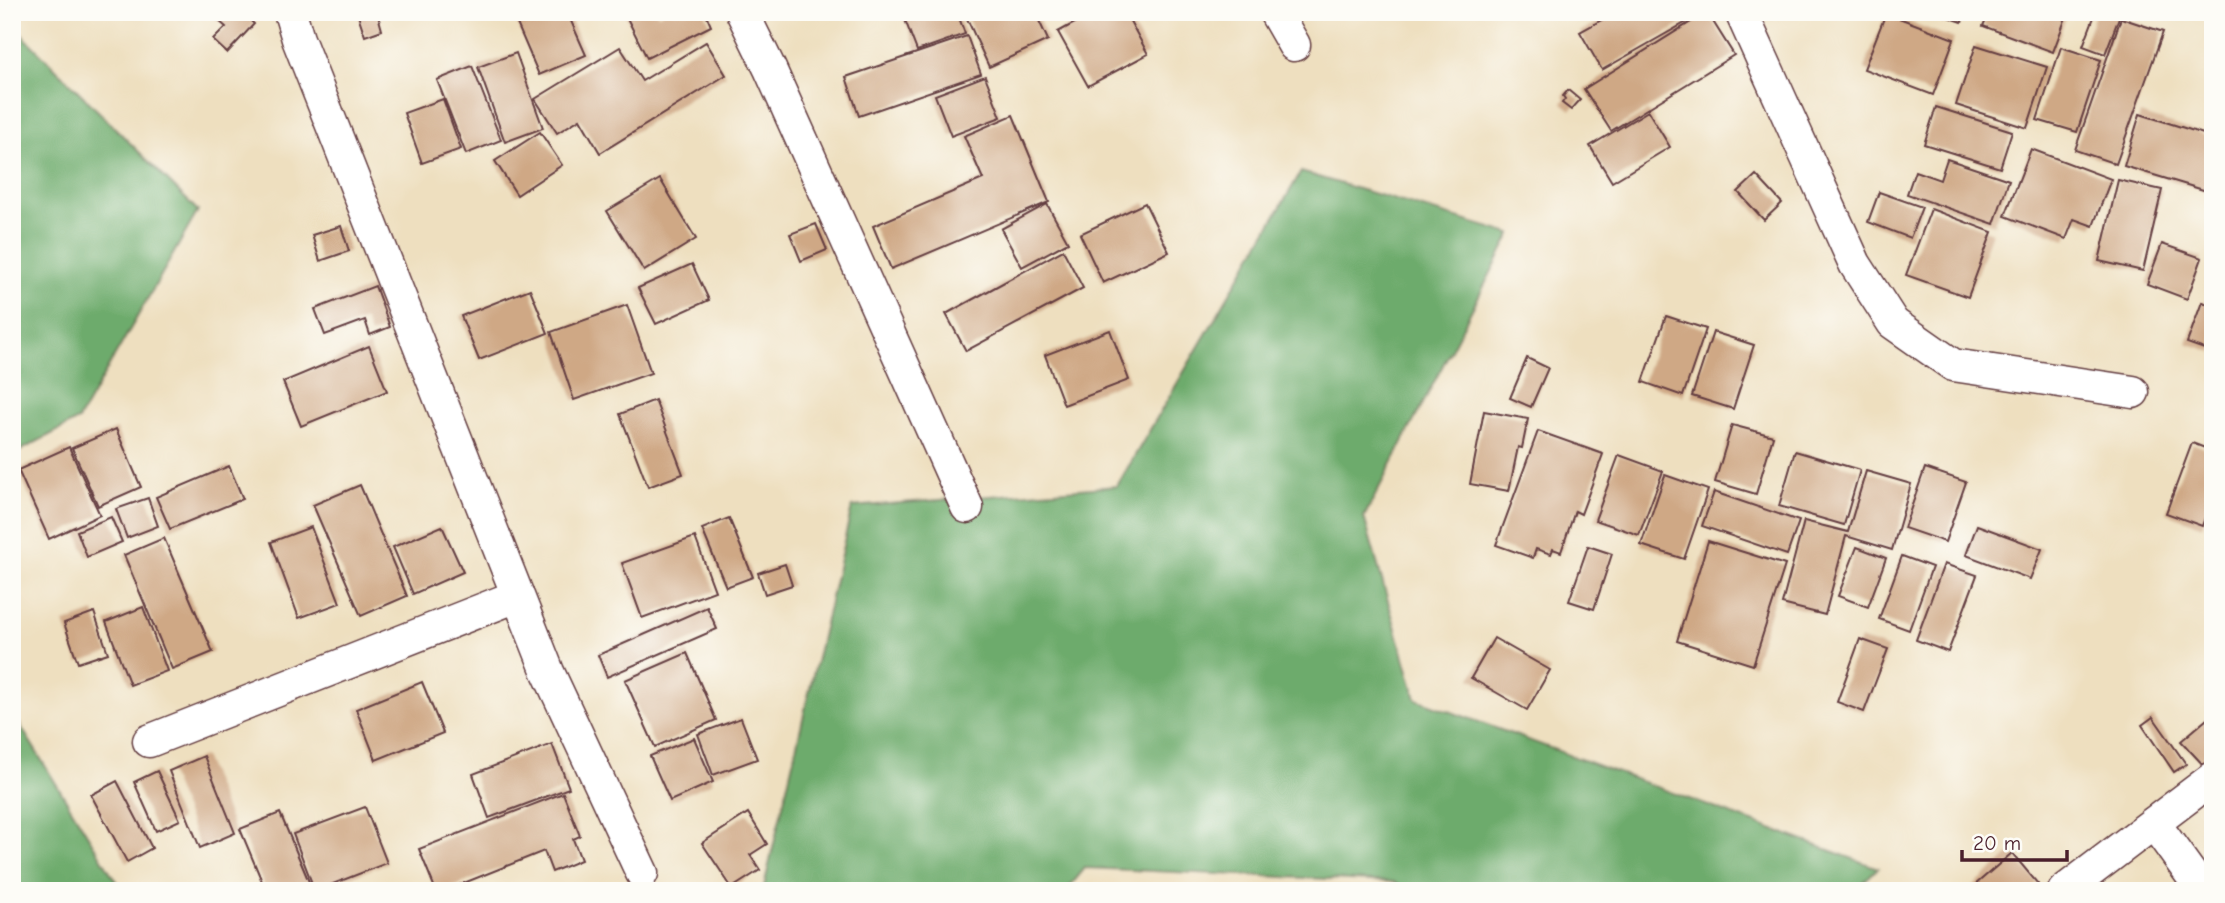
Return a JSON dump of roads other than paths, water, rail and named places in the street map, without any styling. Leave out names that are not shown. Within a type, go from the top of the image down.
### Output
[{"type":"street","points":[[290,12],[548,672],[642,873]]},
{"type":"street","points":[[742,12],[968,507]]},
{"type":"street","points":[[1275,12],[1294,46]]},
{"type":"street","points":[[1741,12],[1855,264],[1893,323],[1953,365],[2133,392]]},
{"type":"street","points":[[149,741],[517,596]]},
{"type":"street","points":[[2064,891],[2213,778]]},
{"type":"street","points":[[2154,823],[2203,891]]}]
